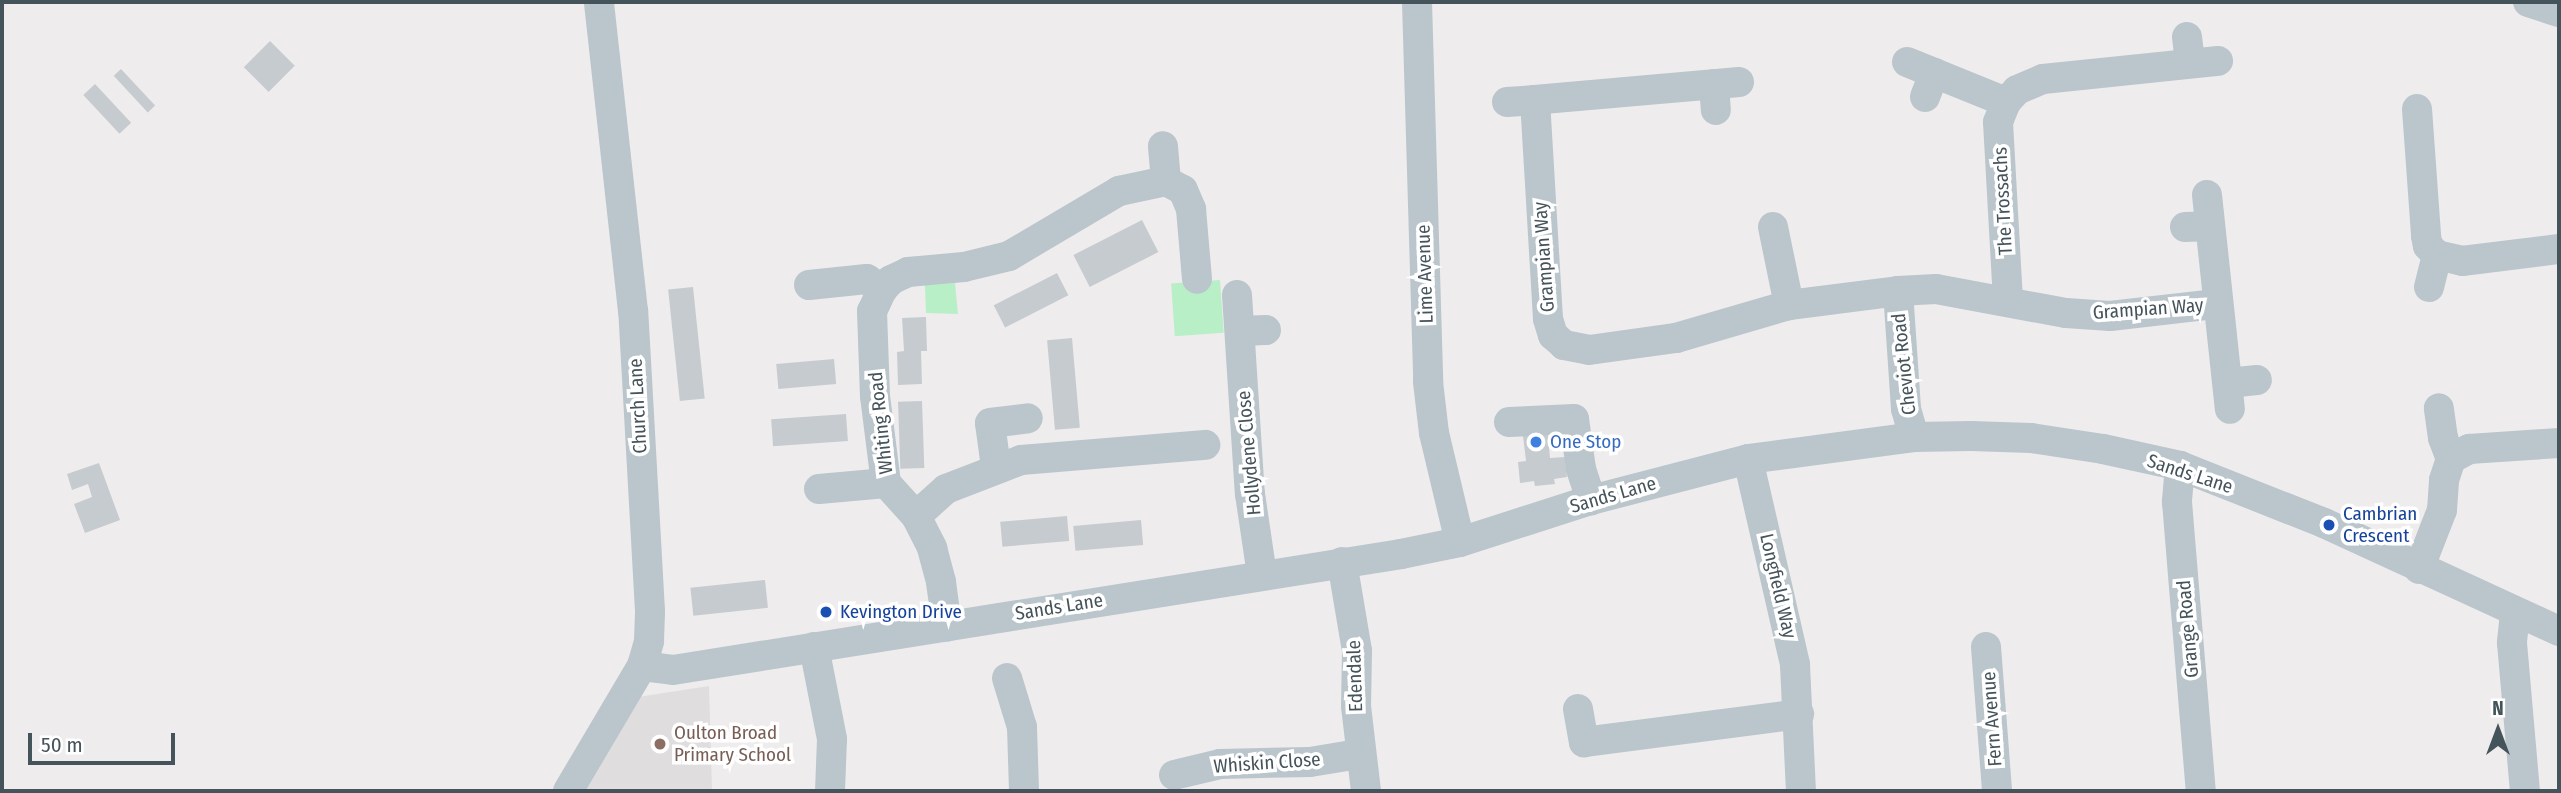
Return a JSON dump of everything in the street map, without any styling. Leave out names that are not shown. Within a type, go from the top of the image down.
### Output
[{"type":"street","name":"Church Lane","points":[[568,791],[642,666],[649,641],[650,611],[633,311],[599,2]]},
{"type":"street","name":"Lime Avenue","points":[[1417,2],[1429,382],[1434,433],[1460,542]]},
{"type":"street","points":[[2528,2],[2559,12]]},
{"type":"street","points":[[1907,62],[1930,85],[2006,102],[2017,90],[2043,79],[2198,54]]},
{"type":"street","name":"Grampian Way","points":[[1723,92],[1521,101],[1548,320],[1553,335],[1564,345],[1589,351],[1676,338],[1789,305],[1898,291],[1936,289],[2066,313],[2110,316],[2216,304]]},
{"type":"street","name":"The Trossachs","points":[[2006,102],[1998,122],[2008,301]]},
{"type":"street","points":[[2426,121],[2428,246],[2438,255],[2462,261],[2559,249]]},
{"type":"street","points":[[1163,146],[1166,181]]},
{"type":"street","points":[[810,285],[867,279],[883,290],[891,280],[908,272],[964,267],[1009,256],[1119,191],[1166,181],[1183,190],[1191,209],[1196,279]]},
{"type":"street","name":"Grampian Way","points":[[2207,195],[2197,226],[2238,391]]},
{"type":"street","points":[[1773,227],[1789,305]]},
{"type":"street","points":[[2429,287],[2438,255]]},
{"type":"street","name":"Whiting Road","points":[[883,290],[872,311],[876,396],[886,483],[916,516],[932,548],[942,582],[947,626]]},
{"type":"street","name":"Cheviot Road","points":[[1898,291],[1906,409],[1914,437]]},
{"type":"street","name":"Hollydene Close","points":[[1237,295],[1253,330],[1250,494],[1262,575]]},
{"type":"street","points":[[2419,569],[2442,510],[2444,480],[2451,459],[2439,408]]},
{"type":"street","points":[[996,467],[990,423],[1028,418]]},
{"type":"street","points":[[1509,422],[1574,419],[1581,469],[1591,500]]},
{"type":"street","name":"Sands Lane","points":[[642,666],[673,670],[1460,542],[1591,500],[1748,459],[1914,437],[2032,438],[2104,449],[2180,466],[2324,523],[2419,569],[2559,631]]},
{"type":"street","points":[[2451,459],[2469,449],[2559,443]]},
{"type":"street","points":[[916,516],[946,489],[996,467],[1047,457],[1096,456],[1205,445]]},
{"type":"street","name":"Longfield Way","points":[[1748,459],[1787,618],[1795,665],[1801,791]]},
{"type":"street","name":"Grange Road","points":[[2180,466],[2178,502],[2201,791]]},
{"type":"street","points":[[820,489],[886,483]]},
{"type":"street","name":"Edendale","points":[[1342,562],[1357,651],[1359,754],[1366,791]]},
{"type":"street","points":[[2515,613],[2512,643],[2525,791]]},
{"type":"street","points":[[814,647],[832,739],[831,791]]},
{"type":"street","name":"Fern Avenue","points":[[1986,647],[1997,791]]},
{"type":"street","points":[[1007,678],[1022,727],[1024,791]]},
{"type":"street","points":[[1578,709],[1584,742],[1799,714]]},
{"type":"street","name":"Whiskin Close","points":[[1174,775],[1220,764],[1310,762],[1359,754]]},
{"type":"shaded area","name":"Oulton Broad Primary School","points":[[709,686],[712,791],[582,791],[638,697]]},
{"type":"green space","points":[[1220,280],[1224,333],[1175,336],[1171,283]]},
{"type":"green space","points":[[955,283],[958,314],[926,313],[925,285]]},
{"type":"building","points":[[270,41],[295,66],[269,92],[244,67]]},
{"type":"building","points":[[121,69],[155,106],[148,112],[114,76]]},
{"type":"building","points":[[95,84],[131,123],[119,134],[83,95]]},
{"type":"building","points":[[1142,220],[1158,252],[1090,287],[1073,255]]},
{"type":"building","points":[[1057,273],[1068,295],[1005,328],[994,305]]},
{"type":"building","points":[[693,287],[705,398],[680,401],[668,290]]},
{"type":"building","points":[[926,317],[927,351],[921,351],[922,384],[898,385],[897,352],[904,351],[902,318]]},
{"type":"building","points":[[1072,338],[1080,428],[1055,430],[1047,340]]},
{"type":"building","points":[[834,359],[836,384],[778,389],[776,364]]},
{"type":"building","points":[[922,401],[924,468],[900,469],[898,402]]},
{"type":"building","points":[[846,414],[848,441],[773,446],[771,419]]},
{"type":"building","name":"One Stop","points":[[1547,426],[1550,458],[1565,457],[1567,477],[1554,479],[1555,484],[1535,486],[1534,481],[1520,483],[1518,462],[1526,461],[1522,428]]},
{"type":"building","points":[[99,463],[120,520],[85,533],[74,504],[92,497],[88,484],[72,490],[67,474]]},
{"type":"building","points":[[1067,516],[1069,541],[1002,547],[1000,522]]},
{"type":"building","points":[[1141,520],[1143,545],[1075,551],[1073,526]]},
{"type":"building","points":[[765,580],[768,608],[693,616],[690,588]]},
{"type":"place","name":"One Stop","points":[[1536,442]]},
{"type":"place","name":"Cambrian Crescent","points":[[2329,525]]},
{"type":"place","name":"Kevington Drive","points":[[826,612]]},
{"type":"place","name":"Oulton Broad Primary School","points":[[660,744]]}]
